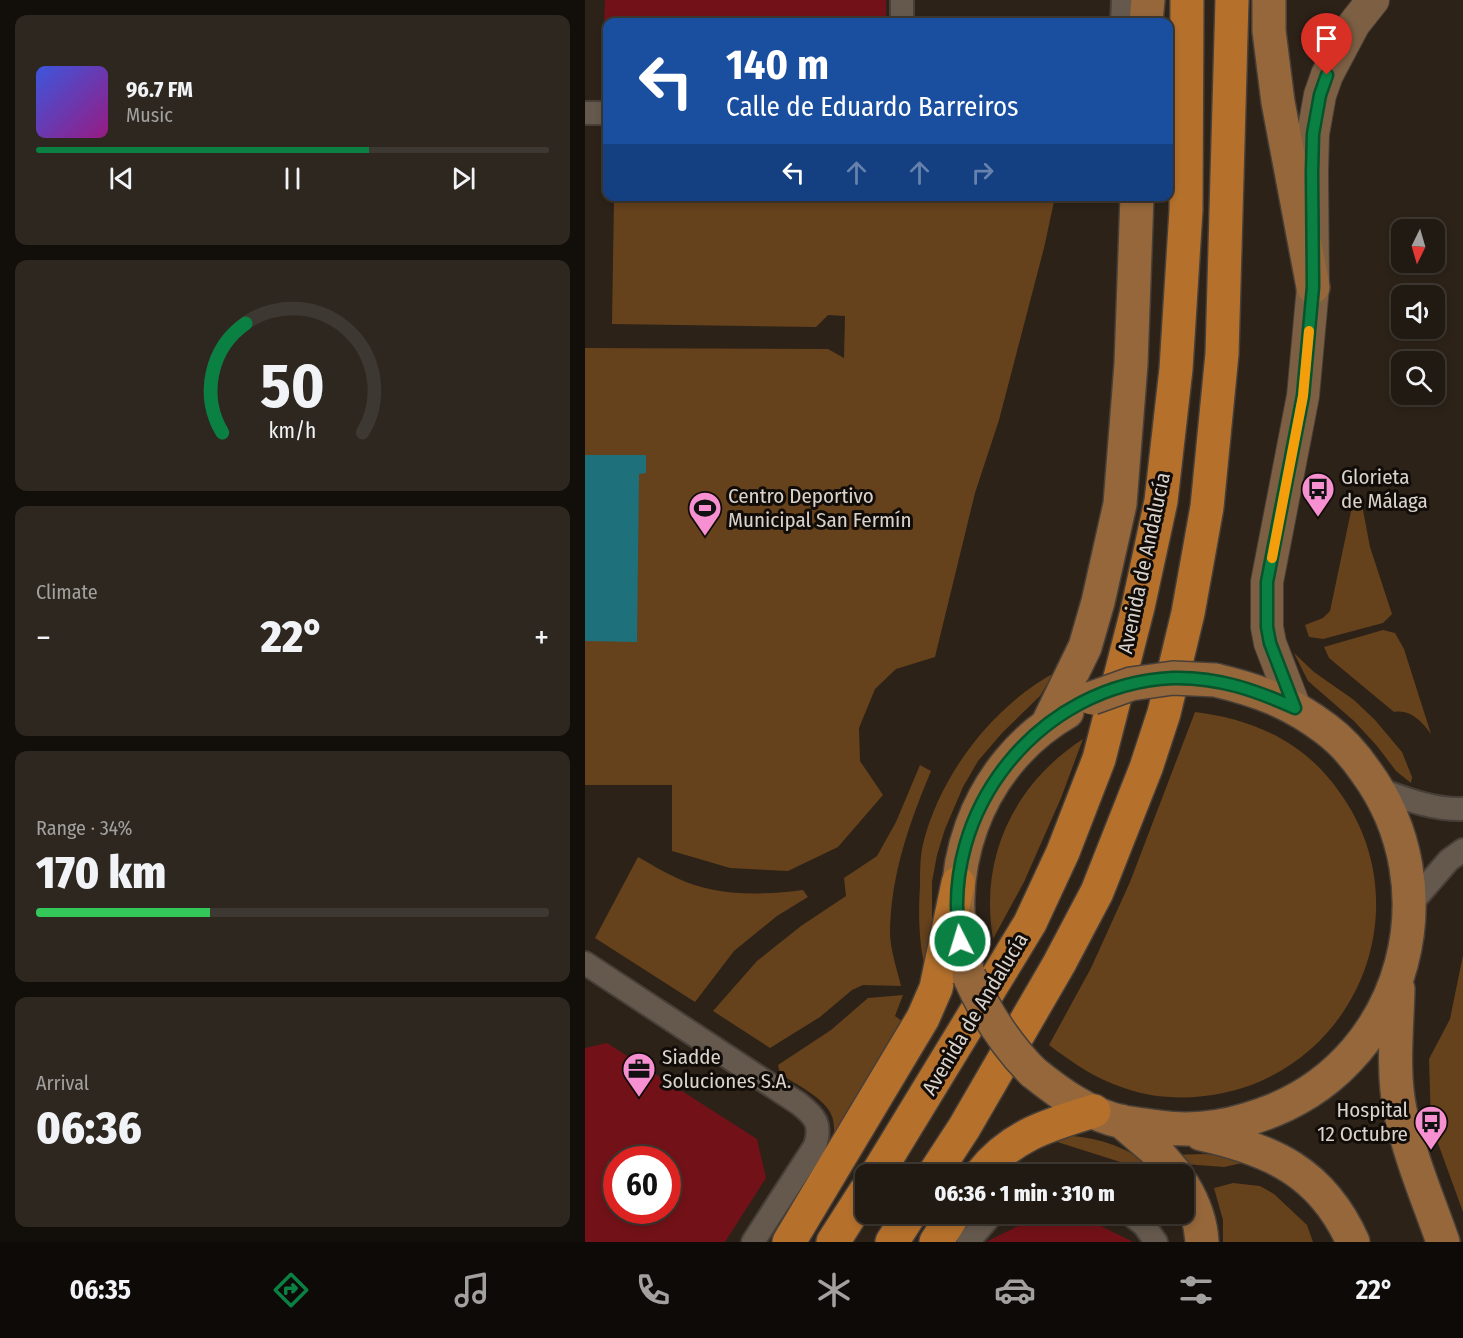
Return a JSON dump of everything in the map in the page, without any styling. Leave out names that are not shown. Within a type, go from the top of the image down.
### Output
[{"type":"highway","name":"Avenida de Andalucía","points":[[883,1164],[1030,923],[1063,852],[1099,759],[1138,607],[1161,501],[1176,369],[1186,210],[1188,0]]},
{"type":"highway","points":[[941,1164],[1059,964],[1097,892],[1146,768],[1164,713],[1188,613],[1207,507],[1222,354],[1232,0]]},
{"type":"highway","points":[[789,1242],[924,1018],[936,988],[958,883]]},
{"type":"highway","points":[[991,1164],[1005,1149],[1028,1134],[1108,1116]]},
{"type":"highway","points":[[833,1242],[855,1208]]},
{"type":"highway","points":[[892,1242],[904,1224]]},
{"type":"highway","points":[[936,1242],[948,1224]]},
{"type":"main road","points":[[1146,18],[1148,0]]},
{"type":"main road","points":[[1269,0],[1269,31],[1278,102],[1313,287]]},
{"type":"main road","points":[[1048,723],[1085,647],[1098,602],[1119,504],[1131,364],[1137,201]]},
{"type":"main road","points":[[1167,1164],[1156,1151],[1108,1116],[1066,1097],[1033,1071],[1007,1043],[969,976],[958,926],[958,883],[967,837],[986,794],[1013,755],[1048,723],[1092,698],[1131,684],[1173,678],[1215,680],[1256,690],[1295,708],[1327,730],[1355,757],[1378,789],[1396,825],[1407,865],[1410,905],[1407,942],[1398,978],[1386,1006],[1370,1033],[1336,1071],[1294,1101],[1247,1121],[1215,1128],[1182,1130]]},
{"type":"main road","points":[[1398,978],[1396,1070],[1399,1109],[1443,1242]]},
{"type":"main road","points":[[1108,1116],[1232,1141],[1275,1157],[1302,1173],[1331,1202],[1353,1242]]},
{"type":"main road","points":[[1194,1205],[1202,1242]]},
{"type":"street","points":[[902,0],[902,18]]},
{"type":"street","points":[[1122,18],[1123,0]]},
{"type":"street","points":[[1295,708],[1270,643],[1267,627],[1267,582],[1303,396],[1313,287],[1313,134],[1320,95],[1337,53],[1354,24],[1373,0]]},
{"type":"street","points":[[585,113],[603,113]]},
{"type":"street","points":[[1378,789],[1418,803],[1440,808],[1463,809]]},
{"type":"street","points":[[1410,905],[1449,860],[1463,850]]},
{"type":"street","points":[[585,963],[811,1113],[817,1123],[818,1136],[815,1146],[753,1242]]},
{"type":"street","points":[[968,1242],[983,1224]]},
{"type":"street","points":[[1143,1224],[1156,1242]]},
{"type":"shaded area","points":[[614,201],[1054,201],[999,420],[975,493],[935,657],[896,669],[875,689],[859,728],[860,761],[883,795],[838,847],[788,871],[730,868],[672,851],[672,785],[585,785],[585,348],[828,349],[844,358],[845,316],[828,315],[816,327],[612,324]]},
{"type":"shaded area","points":[[1360,494],[1370,547],[1392,614],[1383,623],[1323,639],[1309,637],[1305,625],[1323,618],[1330,611],[1354,497]]},
{"type":"shaded area","points":[[1383,630],[1395,633],[1404,649],[1431,734],[1411,714],[1394,712],[1329,658],[1324,647]]},
{"type":"shaded area","points":[[1294,653],[1314,672],[1354,700],[1375,720],[1402,752],[1412,777],[1411,783],[1396,771],[1354,721],[1308,681]]},
{"type":"shaded area","points":[[1054,673],[1040,696],[1002,733],[978,761],[963,787],[945,829],[932,882],[932,930],[927,977],[921,943],[919,898],[921,854],[931,818],[942,793],[972,745],[1010,704],[1031,687]]},
{"type":"shaded area","points":[[1195,712],[1237,720],[1257,727],[1293,746],[1324,773],[1338,790],[1363,834],[1375,881],[1375,928],[1363,973],[1342,1014],[1311,1049],[1271,1076],[1223,1093],[1198,1097],[1173,1097],[1136,1092],[1104,1080],[1049,1045],[1091,968],[1130,882]]},
{"type":"shaded area","points":[[1083,739],[1061,798],[1024,882],[993,939],[990,909],[991,879],[997,852],[1007,825],[1021,800],[1038,778],[1059,757]]},
{"type":"shaded area","points":[[920,765],[931,771],[915,810],[903,850],[891,911],[891,945],[901,986],[863,985],[852,990],[820,1017],[770,1048],[713,1011],[757,961],[801,926],[846,896],[844,878],[877,856],[896,822]]},
{"type":"shaded area","points":[[638,857],[679,879],[709,889],[740,893],[803,890],[808,897],[777,916],[734,951],[695,1002],[595,938]]},
{"type":"shaded area","points":[[1463,955],[1463,1212],[1431,1124],[1429,1059],[1450,1019]]},
{"type":"shaded area","points":[[903,995],[895,1016],[906,1024],[834,1140],[833,1119],[826,1106],[780,1074],[778,1065],[831,1030],[868,998]]},
{"type":"shaded area","points":[[1073,1136],[1097,1140],[1119,1147],[1148,1164],[1127,1164],[1051,1140]]},
{"type":"shaded area","points":[[1171,1155],[1221,1155],[1247,1162],[1224,1167],[1184,1164]]},
{"type":"shaded area","points":[[1233,1183],[1260,1186],[1274,1194],[1307,1225],[1313,1242],[1223,1242],[1223,1220],[1214,1188]]},
{"type":"water","points":[[585,455],[646,455],[646,473],[639,474],[637,642],[585,641]]},
{"type":"building","points":[[605,0],[886,0],[886,18],[604,18]]},
{"type":"building","points":[[607,1043],[757,1139],[766,1178],[725,1242],[585,1242],[585,1048]]},
{"type":"building","points":[[1022,1224],[1097,1224],[1133,1242],[986,1242]]},
{"type":"slow traffic","points":[[1272,558],[1303,396],[1309,331]]},
{"type":"place","name":"Glorieta de Málaga","points":[[1318,518]]},
{"type":"place","name":"Centro Deportivo Municipal San Fermín","points":[[705,537]]},
{"type":"place","name":"Siadde Soluciones S.A.","points":[[639,1098]]},
{"type":"place","name":"Hospital 12 Octubre","points":[[1431,1151]]},
{"type":"route","points":[[960,941],[958,883],[967,837],[986,794],[1013,755],[1048,723],[1092,698],[1131,684],[1173,678],[1215,680],[1256,690],[1295,708],[1270,643],[1267,627],[1267,582],[1303,396],[1313,287],[1313,134],[1320,95],[1327,75]]}]
